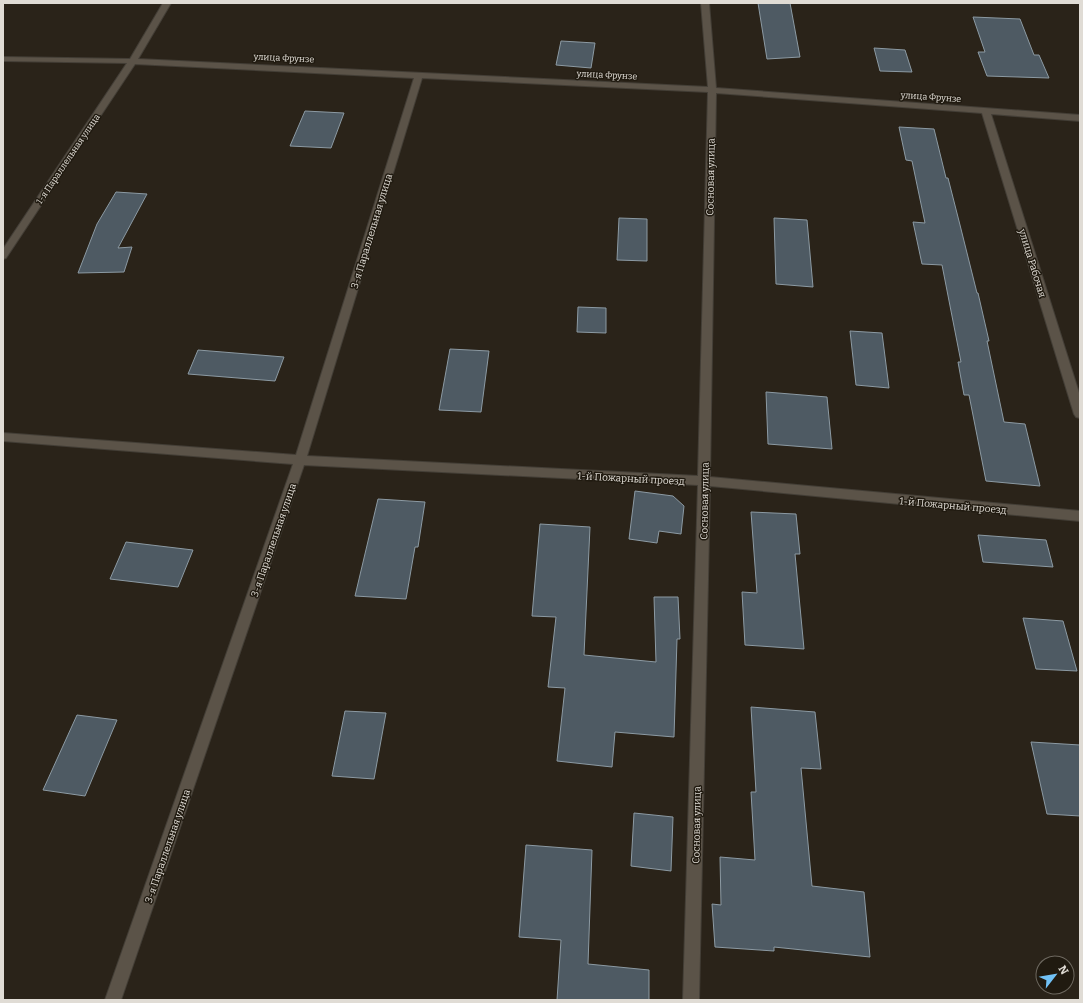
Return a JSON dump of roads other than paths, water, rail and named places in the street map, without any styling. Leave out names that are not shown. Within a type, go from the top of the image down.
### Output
[{"type":"street","name":"1-я Параллельная улица","points":[[3,256],[133,61],[167,3]]},
{"type":"street","name":"Сосновая улица","points":[[691,1000],[712,90],[706,3]]},
{"type":"street","name":"улица Фрунзе","points":[[3,59],[133,61],[712,90],[1080,118]]},
{"type":"street","name":"3-я Параллельная улица","points":[[114,1000],[300,460],[419,75]]},
{"type":"street","name":"улица Рабочая","points":[[986,111],[1080,414]]},
{"type":"street","name":"1-й Пожарный проезд","points":[[3,437],[300,460],[704,482],[1080,516]]}]
